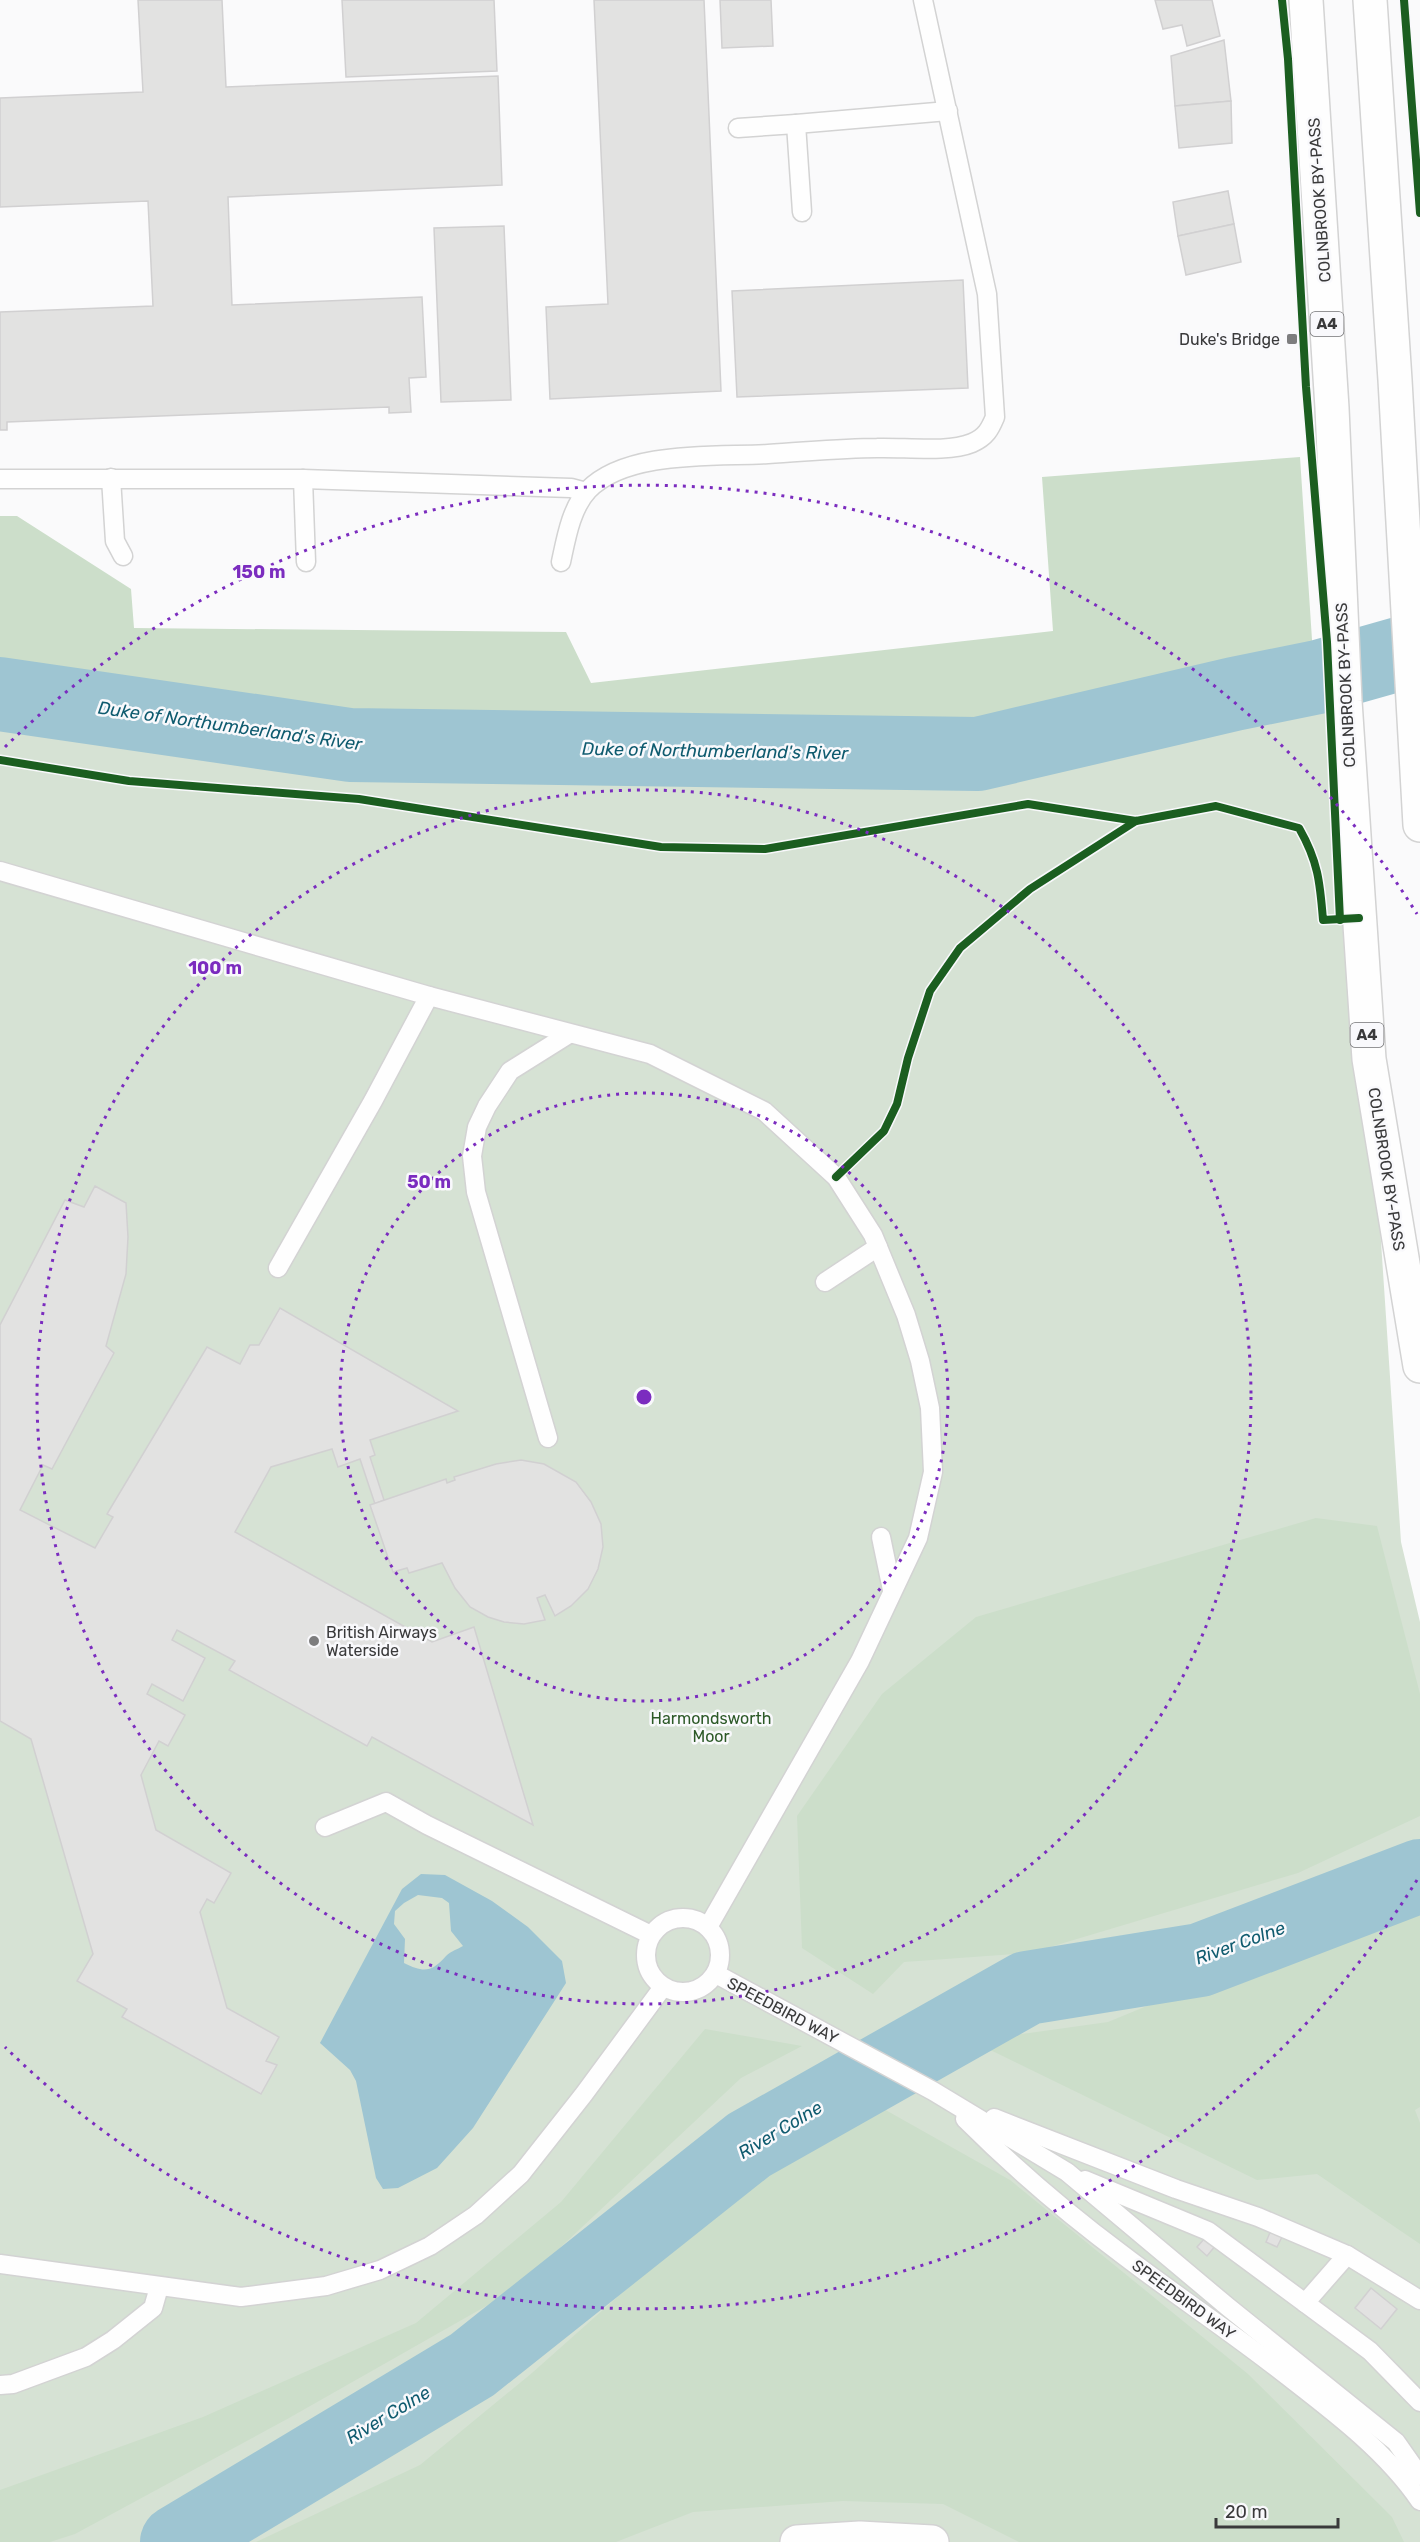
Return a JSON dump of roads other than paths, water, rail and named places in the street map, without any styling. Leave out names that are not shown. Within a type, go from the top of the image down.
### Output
[{"type":"main road","name":"COLNBROOK BY-PASS","points":[[1306,0],[1332,397],[1345,701],[1369,1059],[1420,1366]]},
{"type":"main road","points":[[1370,0],[1395,380],[1420,825]]},
{"type":"main road","points":[[797,2542],[860,2538],[932,2542]]},
{"type":"lane","points":[[561,562],[575,513],[586,492],[605,476],[661,460],[871,448],[955,447],[972,443],[988,433],[995,417],[987,294],[923,0]]},
{"type":"lane","points":[[738,128],[948,111]]},
{"type":"lane","points":[[796,124],[802,212]]},
{"type":"lane","points":[[111,478],[115,541],[123,556]]},
{"type":"lane","points":[[0,479],[303,478],[571,488],[586,492]]},
{"type":"lane","points":[[303,478],[306,562]]},
{"type":"lane","points":[[0,871],[429,996],[650,1054],[764,1111],[836,1177],[873,1235],[906,1315],[920,1361],[930,1408],[933,1472],[918,1538],[860,1661],[708,1927],[687,1917],[675,1918],[664,1922],[651,1935],[645,1951],[646,1963],[650,1974],[663,1987],[521,2174],[476,2215],[430,2246],[380,2270],[326,2286],[241,2297],[0,2264]]},
{"type":"lane","points":[[278,1268],[374,1101],[429,996]]},
{"type":"lane","points":[[548,1438],[476,1192],[472,1156],[477,1127],[510,1071],[569,1034]]},
{"type":"lane","points":[[825,1282],[878,1247]]},
{"type":"lane","points":[[881,1537],[892,1590]]},
{"type":"lane","points":[[325,1827],[386,1802],[427,1825],[651,1935]]},
{"type":"lane","name":"SPEEDBIRD WAY","points":[[663,1987],[683,1993],[695,1991],[707,1984],[716,1974],[720,1962],[720,1949],[708,1927]]},
{"type":"lane","name":"SPEEDBIRD WAY","points":[[716,1974],[939,2095],[1067,2172],[1208,2231],[1370,2351],[1420,2402]]},
{"type":"lane","name":"SPEEDBIRD WAY","points":[[939,2095],[1176,2189],[1258,2217],[1347,2255],[1420,2300]]},
{"type":"lane","name":"SPEEDBIRD WAY","points":[[939,2095],[995,2149],[1123,2255],[1217,2321],[1333,2411],[1405,2480],[1420,2501]]},
{"type":"lane","name":"SPEEDBIRD WAY","points":[[1067,2172],[1228,2307],[1396,2442],[1420,2476]]},
{"type":"lane","points":[[1305,2303],[1347,2255]]},
{"type":"lane","points":[[0,2385],[13,2384],[86,2357],[113,2340],[153,2308],[159,2287]]},
{"type":"water","points":[[421,1874],[445,1875],[492,1901],[528,1927],[562,1961],[566,1983],[473,2128],[437,2168],[398,2188],[383,2189],[376,2178],[356,2081],[350,2070],[320,2043],[402,1889]],"holes":[[[418,1895],[442,1898],[449,1903],[451,1931],[463,1946],[448,1954],[432,1968],[422,1969],[404,1963],[405,1939],[394,1924],[395,1911]]]},
{"type":"waterway","name":"Duke of Northumberland's River","points":[[0,694],[350,745],[978,754],[1234,694],[1318,677],[1420,648]]},
{"type":"waterway","name":"River Colne","points":[[177,2542],[472,2365],[749,2145],[1027,1988],[1200,1960],[1420,1876]]},
{"type":"place","name":"Duke's Bridge","points":[[1292,339]]},
{"type":"place","name":"British Airways Waterside","points":[[314,1641]]},
{"type":"park label","name":"Harmondsworth Moor","points":[[711,1727]]}]
